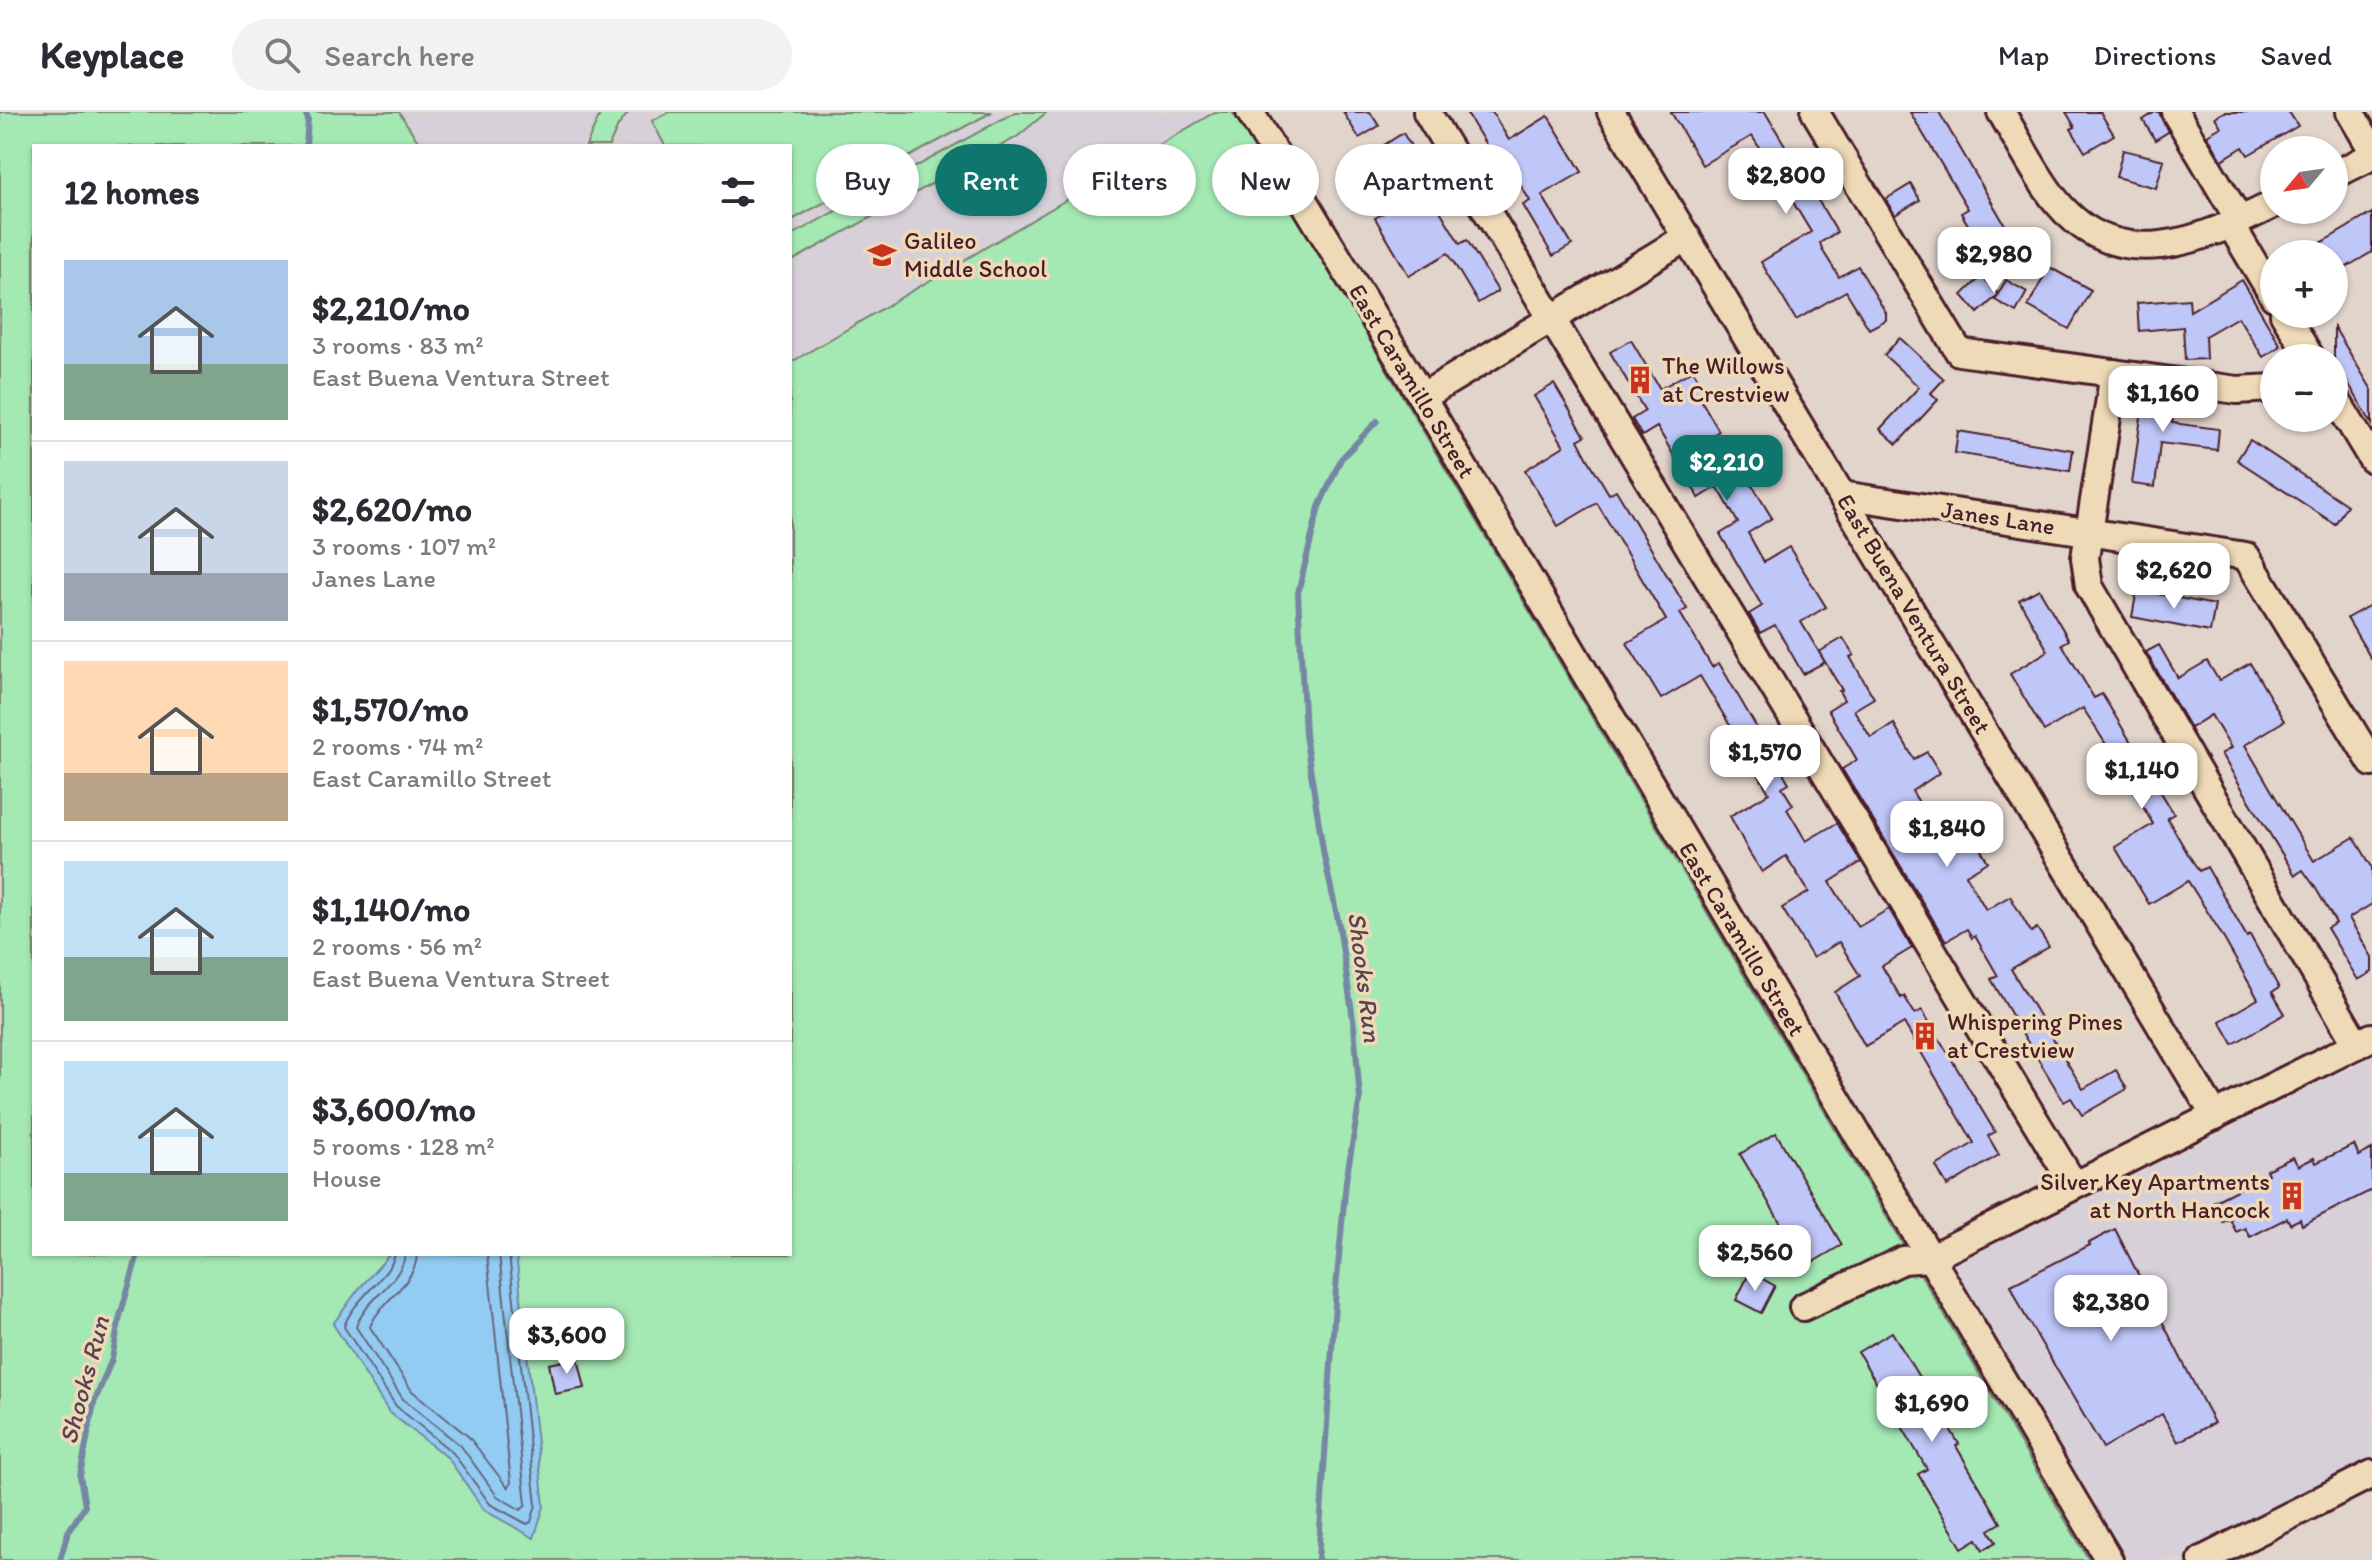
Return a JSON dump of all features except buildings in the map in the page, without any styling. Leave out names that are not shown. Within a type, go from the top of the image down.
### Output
[{"type":"street","name":"East Caramillo Street","points":[[1250,112],[1422,397],[2109,1560]]},
{"type":"street","points":[[1427,112],[2074,1185]]},
{"type":"street","name":"East Buena Ventura Street","points":[[1611,112],[2215,1116]]},
{"type":"street","points":[[1815,112],[1959,352],[2237,390],[2260,389]]},
{"type":"street","points":[[2001,112],[2056,201],[2089,230],[2108,239],[2151,245],[2193,241],[2260,211]]},
{"type":"street","points":[[2175,112],[2260,270]]},
{"type":"street","points":[[2350,112],[2372,149]]},
{"type":"street","points":[[2348,168],[2372,156]]},
{"type":"street","points":[[1422,397],[1687,237]]},
{"type":"street","points":[[1803,1307],[1903,1260],[1930,1258],[2365,1041],[2089,586],[2086,568],[2090,531],[2114,373]]},
{"type":"street","points":[[2348,419],[2372,459]]},
{"type":"street","name":"Janes Lane","points":[[1842,495],[2246,556],[2372,763]]},
{"type":"street","points":[[2202,1560],[2372,1474]]},
{"type":"shaded area","name":"Galileo Middle School","points":[[399,112],[1215,112],[1161,144],[1063,144],[1063,202],[1047,211],[1047,144],[935,144],[935,216],[1039,216],[792,362],[792,144],[420,144]]},
{"type":"shaded area","points":[[2372,1058],[2372,1464],[2181,1560],[2129,1560],[1954,1265]]},
{"type":"green space","points":[[0,112],[399,112],[420,144],[32,144],[32,1256],[792,1256],[792,362],[1039,216],[1047,216],[1047,211],[1063,202],[1063,216],[1196,216],[1196,144],[1161,144],[1215,112],[1232,112],[1254,144],[1212,144],[1212,216],[1296,216],[2089,1560],[0,1560]]},
{"type":"green space","points":[[601,112],[629,112],[610,144],[587,144]]},
{"type":"green space","points":[[669,112],[992,112],[919,151],[919,144],[816,144],[816,207],[792,220],[792,144],[664,144],[652,121]]},
{"type":"green space","points":[[1015,112],[1047,112],[1004,144],[957,144]]},
{"type":"green space","points":[[935,156],[935,182],[919,191],[919,165]]},
{"type":"green space","points":[[826,216],[874,216],[792,261],[792,235]]},
{"type":"water","points":[[388,1256],[516,1256],[544,1506],[534,1538],[484,1510],[448,1458],[389,1412],[333,1324]]},
{"type":"waterway","name":"Shooks Run","points":[[305,112],[308,119],[306,144]]},
{"type":"waterway","name":"Shooks Run","points":[[1318,1560],[1336,1288],[1346,1181],[1360,1098],[1354,1026],[1339,925],[1324,856],[1305,735],[1298,593],[1319,507],[1341,459],[1377,421]]},
{"type":"waterway","name":"Shooks Run","points":[[60,1560],[68,1532],[85,1506],[80,1476],[94,1403],[112,1359],[120,1316],[137,1256]]},
{"type":"place","name":"Galileo Middle School","points":[[882,255]]},
{"type":"place","name":"The Willows at Crestview","points":[[1640,380]]},
{"type":"place","name":"Whispering Pines at Crestview","points":[[1925,1036]]},
{"type":"place","name":"Silver Key Apartments at North Hancock","points":[[2292,1196]]}]
